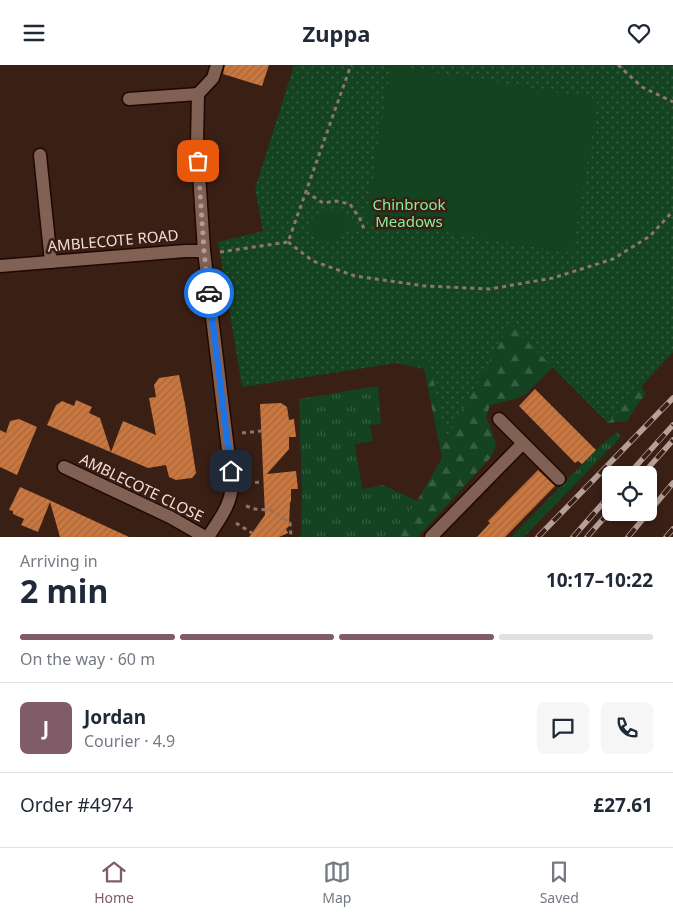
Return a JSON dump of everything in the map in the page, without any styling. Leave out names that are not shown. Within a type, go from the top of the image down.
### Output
[{"type":"street","points":[[206,537],[229,502],[232,491],[204,251],[197,143],[198,94],[213,78],[217,65]]},
{"type":"street","points":[[129,99],[198,94]]},
{"type":"street","points":[[40,155],[51,262]]},
{"type":"street","name":"AMBLECOTE ROAD","points":[[0,266],[204,251]]},
{"type":"street","points":[[499,419],[559,479]]},
{"type":"street","points":[[431,537],[523,443]]},
{"type":"street","name":"AMBLECOTE CLOSE","points":[[64,467],[170,517],[206,537]]},
{"type":"path","points":[[288,242],[351,65]]},
{"type":"path","points":[[618,65],[642,87],[673,102]]},
{"type":"path","points":[[306,192],[323,203],[336,201],[350,203],[364,229]]},
{"type":"path","points":[[204,251],[220,253],[288,242],[313,261],[354,275],[425,287],[490,289],[553,277],[613,259],[650,236],[673,211]]},
{"type":"path","points":[[241,433],[261,431]]},
{"type":"path","points":[[246,483],[263,482]]},
{"type":"path","points":[[246,506],[255,509],[271,510],[290,523],[291,537]]},
{"type":"path","points":[[236,523],[252,533]]},
{"type":"green space","name":"Chinbrook Meadows","points":[[294,65],[673,65],[673,352],[608,423],[510,324],[446,440],[429,358],[242,387],[218,242],[263,231],[255,189]]},
{"type":"green space","points":[[391,65],[598,99],[572,253],[366,219]]},
{"type":"green space","points":[[323,211],[334,211],[344,214],[352,220],[356,230],[352,231],[345,228],[332,241],[320,241],[312,235],[309,226],[314,216]]},
{"type":"green space","points":[[505,294],[636,376],[646,395],[627,421],[608,423],[553,367],[526,394],[515,399],[490,405],[486,417],[496,445],[492,456],[418,537],[391,537],[417,501],[442,458],[424,369],[386,361]]},
{"type":"green space","points":[[378,386],[381,424],[370,425],[373,441],[355,444],[362,489],[383,485],[417,501],[391,537],[299,537],[301,535],[302,496],[299,399]]},
{"type":"green space","points":[[617,432],[621,437],[524,537],[511,537],[603,443]]},
{"type":"building","points":[[225,65],[269,65],[262,86],[223,74]]},
{"type":"building","points":[[179,375],[196,473],[192,478],[176,480],[169,477],[166,465],[148,468],[47,425],[56,405],[62,401],[74,406],[76,400],[92,407],[89,413],[100,418],[111,452],[123,421],[156,435],[149,398],[156,397],[154,385],[159,378]]},
{"type":"building","points":[[535,389],[596,450],[582,464],[578,461],[575,463],[519,406]]},
{"type":"building","points":[[281,403],[287,407],[289,420],[294,419],[296,437],[289,437],[289,449],[267,474],[296,471],[298,489],[291,489],[289,526],[286,529],[288,533],[279,537],[249,537],[265,515],[260,404]]},
{"type":"building","points":[[19,419],[37,427],[17,475],[0,467],[0,430],[6,433],[10,421]]},
{"type":"building","points":[[538,470],[555,486],[505,537],[477,537],[490,523],[488,521]]},
{"type":"building","points":[[20,487],[129,537],[60,537],[50,502],[38,532],[21,525],[24,519],[9,510]]},
{"type":"railway","points":[[538,537],[673,398]]},
{"type":"railway","points":[[636,466],[673,425]]},
{"type":"railway","points":[[650,466],[673,440]]},
{"type":"railway","points":[[657,502],[673,483]]},
{"type":"railway","points":[[573,537],[602,504]]},
{"type":"railway","points":[[587,537],[602,520]]},
{"type":"railway","points":[[628,537],[641,521]]},
{"type":"railway","points":[[666,537],[673,529]]},
{"type":"way so far","points":[[198,161],[209,293]]},
{"type":"route","points":[[209,293],[231,471]]}]
